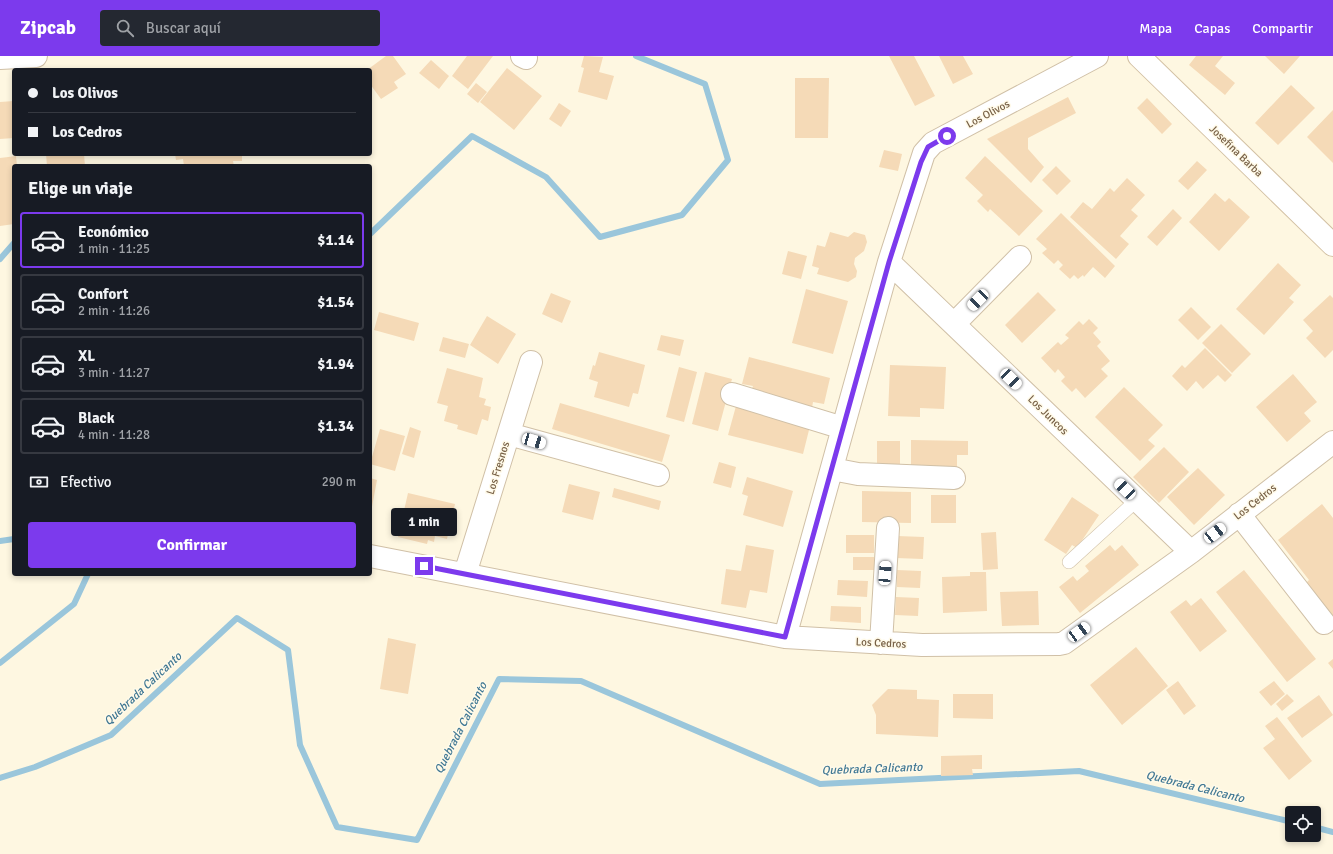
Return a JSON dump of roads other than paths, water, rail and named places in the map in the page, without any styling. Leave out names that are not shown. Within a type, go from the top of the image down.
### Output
[{"type":"street","points":[[0,58],[36,56]]},
{"type":"street","name":"Los Olivos","points":[[785,637],[889,262],[921,162],[928,147],[1097,56]]},
{"type":"street","name":"Josefina Barba","points":[[1139,56],[1333,245]]},
{"type":"street","points":[[954,324],[1020,257]]},
{"type":"street","name":"Los Juncos","points":[[889,262],[1191,552]]},
{"type":"street","name":"Los Fresnos","points":[[465,574],[531,362]]},
{"type":"street","points":[[732,394],[843,428]]},
{"type":"street","points":[[509,434],[658,475]]},
{"type":"street","name":"Los Cedros","points":[[372,556],[785,637],[922,645],[1061,644],[1191,552],[1333,442]]},
{"type":"street","points":[[832,469],[858,474],[954,478]]},
{"type":"street","points":[[1240,514],[1324,623]]},
{"type":"street","points":[[881,643],[888,528]]},
{"type":"lane","points":[[1069,562],[1136,500]]},
{"type":"waterway","points":[[372,232],[472,136],[546,177],[600,237],[682,215],[728,160],[705,84],[636,56]]},
{"type":"waterway","points":[[0,259],[12,245]]},
{"type":"waterway","points":[[0,541],[12,539]]},
{"type":"waterway","points":[[0,663],[74,604],[87,576]]},
{"type":"waterway","name":"Quebrada Calicanto","points":[[0,778],[35,767],[111,735],[237,618],[288,650],[300,745],[337,827],[417,840],[499,679],[581,681],[820,784],[1079,771],[1285,820]]},
{"type":"waterway","name":"Quebrada Calicanto","points":[[1321,829],[1333,832]]}]
